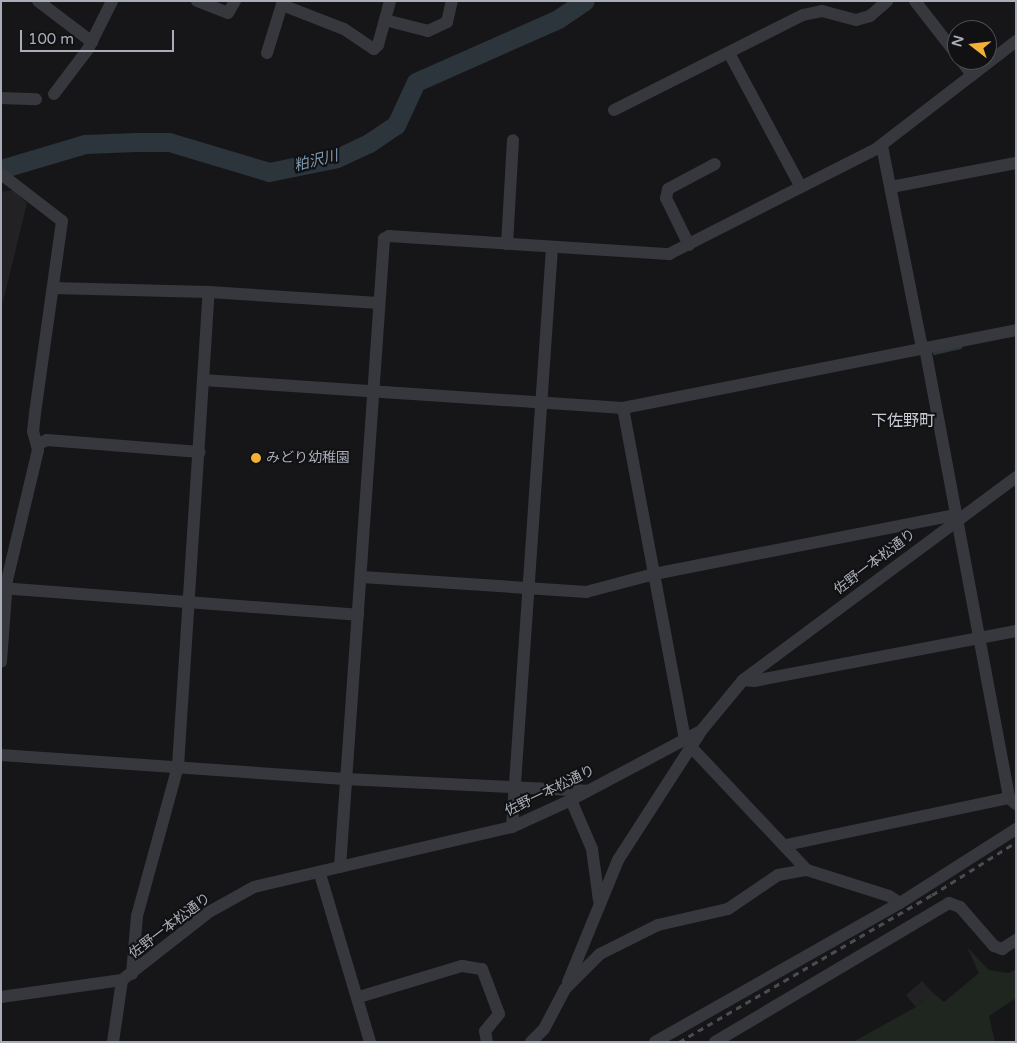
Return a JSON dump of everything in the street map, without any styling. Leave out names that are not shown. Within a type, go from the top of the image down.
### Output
[{"type":"street","points":[[38,1],[92,42]]},
{"type":"street","points":[[54,94],[92,42],[112,1]]},
{"type":"street","points":[[197,1],[228,13],[234,1]]},
{"type":"street","points":[[266,53],[283,3],[344,29],[374,49],[378,46],[390,1]]},
{"type":"street","points":[[385,20],[428,31],[447,22],[452,1]]},
{"type":"street","points":[[614,110],[812,11],[831,12],[856,20],[870,16],[887,1]]},
{"type":"street","points":[[915,1],[947,43]]},
{"type":"street","points":[[340,867],[345,779],[362,577],[378,303],[384,239],[389,236],[669,254],[882,146],[1016,41]]},
{"type":"street","points":[[730,53],[801,187]]},
{"type":"street","points":[[968,70],[972,75]]},
{"type":"street","points":[[1,98],[36,99]]},
{"type":"street","points":[[507,244],[513,140]]},
{"type":"street","points":[[786,845],[1012,801],[978,639],[925,348],[921,342],[882,146]]},
{"type":"street","points":[[891,187],[1016,163]]},
{"type":"street","points":[[689,245],[666,198],[668,188],[715,164]]},
{"type":"street","points":[[1,174],[62,221],[35,413],[34,430],[38,444],[4,588],[1,662]]},
{"type":"street","points":[[512,827],[513,788],[552,247]]},
{"type":"street","points":[[53,288],[208,292],[378,303]]},
{"type":"street","points":[[114,1042],[137,916],[178,766],[188,600],[200,452],[208,292]]},
{"type":"street","points":[[203,380],[623,408],[1016,330]]},
{"type":"street","points":[[623,408],[688,743],[786,845],[806,870]]},
{"type":"street","points":[[38,444],[47,440],[200,452]]},
{"type":"street","name":"佐野一本松通り","points":[[127,977],[208,912],[254,888],[320,874],[340,867],[512,827],[688,743],[701,731],[743,680],[955,518],[1016,478]]},
{"type":"street","points":[[362,577],[528,590],[586,592],[654,574],[955,518]]},
{"type":"street","points":[[4,588],[188,600],[358,615]]},
{"type":"street","points":[[743,680],[754,681],[1016,631]]},
{"type":"street","points":[[532,1042],[544,1029],[565,989],[599,901],[630,839],[688,743]]},
{"type":"street","points":[[1,755],[345,779],[587,791]]},
{"type":"street","points":[[570,800],[592,850],[599,901]]},
{"type":"street","points":[[655,1042],[900,903],[1016,829]]},
{"type":"street","points":[[565,989],[600,954],[634,934],[676,919],[728,909],[778,875],[806,870],[889,896],[900,903]]},
{"type":"street","points":[[320,874],[370,1042]]},
{"type":"street","points":[[715,1042],[950,903],[960,907],[994,946],[1002,949],[1016,940]]},
{"type":"street","points":[[358,997],[462,966],[482,969],[498,1014],[485,1031],[487,1042]]},
{"type":"street","points":[[1,997],[127,977]]},
{"type":"shaded area","points":[[13,190],[27,203],[1,310],[1,192]]},
{"type":"shaded area","points":[[967,947],[989,970],[1008,973],[1016,970],[1016,998],[989,1016],[995,1042],[853,1042],[916,1007],[932,992],[944,1002],[979,973]]},
{"type":"shaded area","points":[[922,981],[932,992],[916,1007],[906,995]]},
{"type":"waterway","name":"粕沢川","points":[[1,169],[85,144],[136,142],[169,142],[269,172],[337,158],[369,143],[396,125],[416,82],[558,19],[585,1]]},
{"type":"waterway","points":[[934,353],[960,347]]},
{"type":"railway","points":[[679,1042],[932,895],[1016,842]]},
{"type":"place","name":"みどり幼稚園","points":[[256,458]]},
{"type":"district","name":"下佐野町","points":[[903,421]]}]
